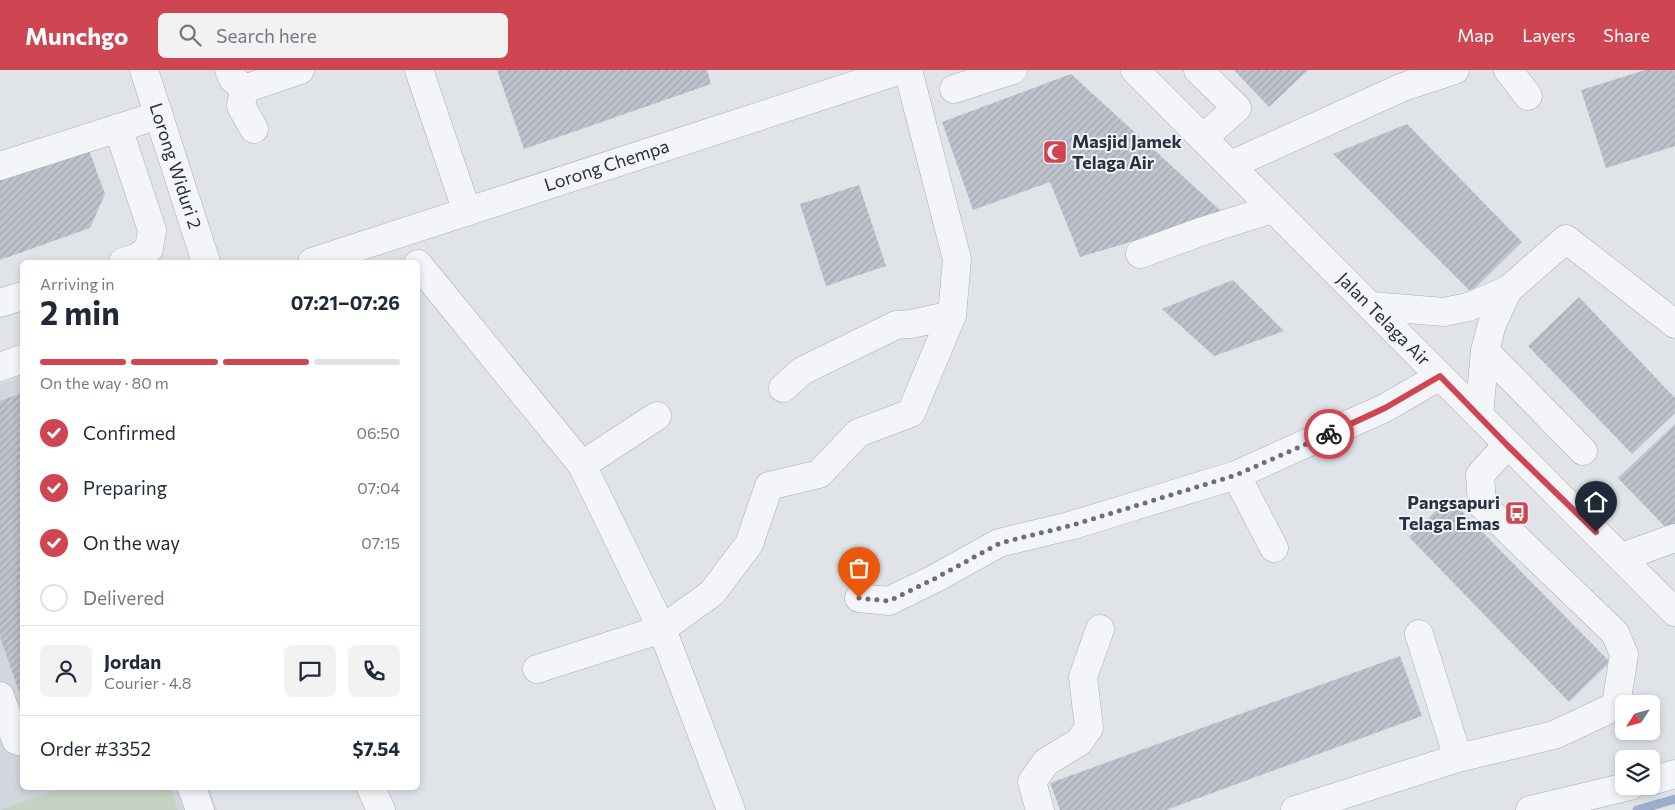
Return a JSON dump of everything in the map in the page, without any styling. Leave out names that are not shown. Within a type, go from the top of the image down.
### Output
[{"type":"street","name":"Lorong Widuri 2","points":[[144,70],[205,260]]},
{"type":"street","points":[[254,129],[241,106],[236,80],[300,70]]},
{"type":"street","points":[[419,70],[467,212]]},
{"type":"street","name":"Lorong Chempa","points":[[318,260],[901,70]]},
{"type":"street","points":[[537,669],[662,629],[712,594],[749,544],[769,486],[819,474],[858,433],[911,412],[952,315],[956,259],[908,70]]},
{"type":"street","points":[[954,89],[1012,70]]},
{"type":"street","name":"Jalan Telaga Air","points":[[1135,70],[1675,612]]},
{"type":"street","points":[[1198,70],[1237,108],[1203,138]]},
{"type":"street","points":[[1230,165],[1403,87],[1456,70]]},
{"type":"street","points":[[1508,70],[1528,96]]},
{"type":"street","points":[[0,166],[159,115]]},
{"type":"street","points":[[118,128],[152,230],[149,249],[130,260]]},
{"type":"street","points":[[1140,254],[1272,209]]},
{"type":"street","points":[[392,236],[410,260]]},
{"type":"street","points":[[1370,306],[1444,312],[1468,308],[1508,290],[1566,239],[1675,324]]},
{"type":"street","points":[[420,274],[582,465],[662,629],[731,810]]},
{"type":"street","points":[[1479,416],[1485,351],[1492,324],[1508,290]]},
{"type":"street","points":[[0,303],[20,297]]},
{"type":"street","points":[[784,388],[802,371],[896,325],[911,324],[952,315]]},
{"type":"street","points":[[1485,351],[1583,451]]},
{"type":"street","points":[[0,367],[20,360]]},
{"type":"street","points":[[859,598],[889,601],[1000,543],[1073,525],[1236,475],[1385,408],[1440,376]]},
{"type":"street","points":[[582,465],[657,416]]},
{"type":"street","points":[[1295,810],[1458,758],[1554,735],[1616,706],[1624,654],[1614,633],[1482,504],[1480,475],[1507,445]]},
{"type":"street","points":[[1236,475],[1274,548]]},
{"type":"street","points":[[1675,538],[1622,557],[1675,627]]},
{"type":"street","points":[[1040,810],[1032,782],[1046,762],[1078,742],[1088,728],[1083,677],[1100,629]]},
{"type":"street","points":[[1419,634],[1458,758]]},
{"type":"street","points":[[0,696],[16,740],[20,741]]},
{"type":"street","points":[[193,790],[200,810]]},
{"type":"street","points":[[372,790],[381,810]]},
{"type":"street","points":[[1530,810],[1615,790]]},
{"type":"shaded area","points":[[20,377],[20,790],[210,790],[217,810],[0,810],[0,384]]},
{"type":"green space","points":[[57,790],[171,790],[178,810],[0,810]]},
{"type":"building","points":[[497,70],[707,70],[711,84],[524,149]]},
{"type":"building","points":[[1234,70],[1308,70],[1269,107]]},
{"type":"building","points":[[1645,70],[1675,70],[1675,146],[1606,168],[1581,90]]},
{"type":"building","name":"Masjid Jamek Telaga Air","points":[[1071,74],[1222,212],[1211,218],[1080,257],[1050,182],[973,210],[942,122]]},
{"type":"building","points":[[1407,124],[1522,242],[1471,292],[1333,154]]},
{"type":"building","points":[[85,139],[105,194],[90,228],[0,260],[0,170]]},
{"type":"building","points":[[859,185],[886,266],[826,286],[800,204]]},
{"type":"building","points":[[1233,280],[1284,331],[1214,356],[1162,309]]},
{"type":"building","points":[[1579,297],[1675,398],[1675,413],[1632,454],[1528,346]]},
{"type":"building","points":[[20,394],[20,694],[0,637],[0,401]]},
{"type":"building","points":[[1675,424],[1675,533],[1673,535],[1618,478]]},
{"type":"building","points":[[1449,498],[1610,662],[1569,702],[1409,537]]},
{"type":"building","points":[[1400,656],[1422,716],[1166,810],[1060,810],[1050,783]]},
{"type":"waterway","points":[[1637,810],[1675,799]]},
{"type":"way so far","points":[[859,598],[889,601],[1000,543],[1073,525],[1236,475],[1329,434]]},
{"type":"place","name":"Masjid Jamek Telaga Air","points":[[1055,152]]},
{"type":"place","name":"Pangsapuri Telaga Emas","points":[[1517,513]]},
{"type":"route","points":[[1329,434],[1385,408],[1440,376],[1596,532]]}]
